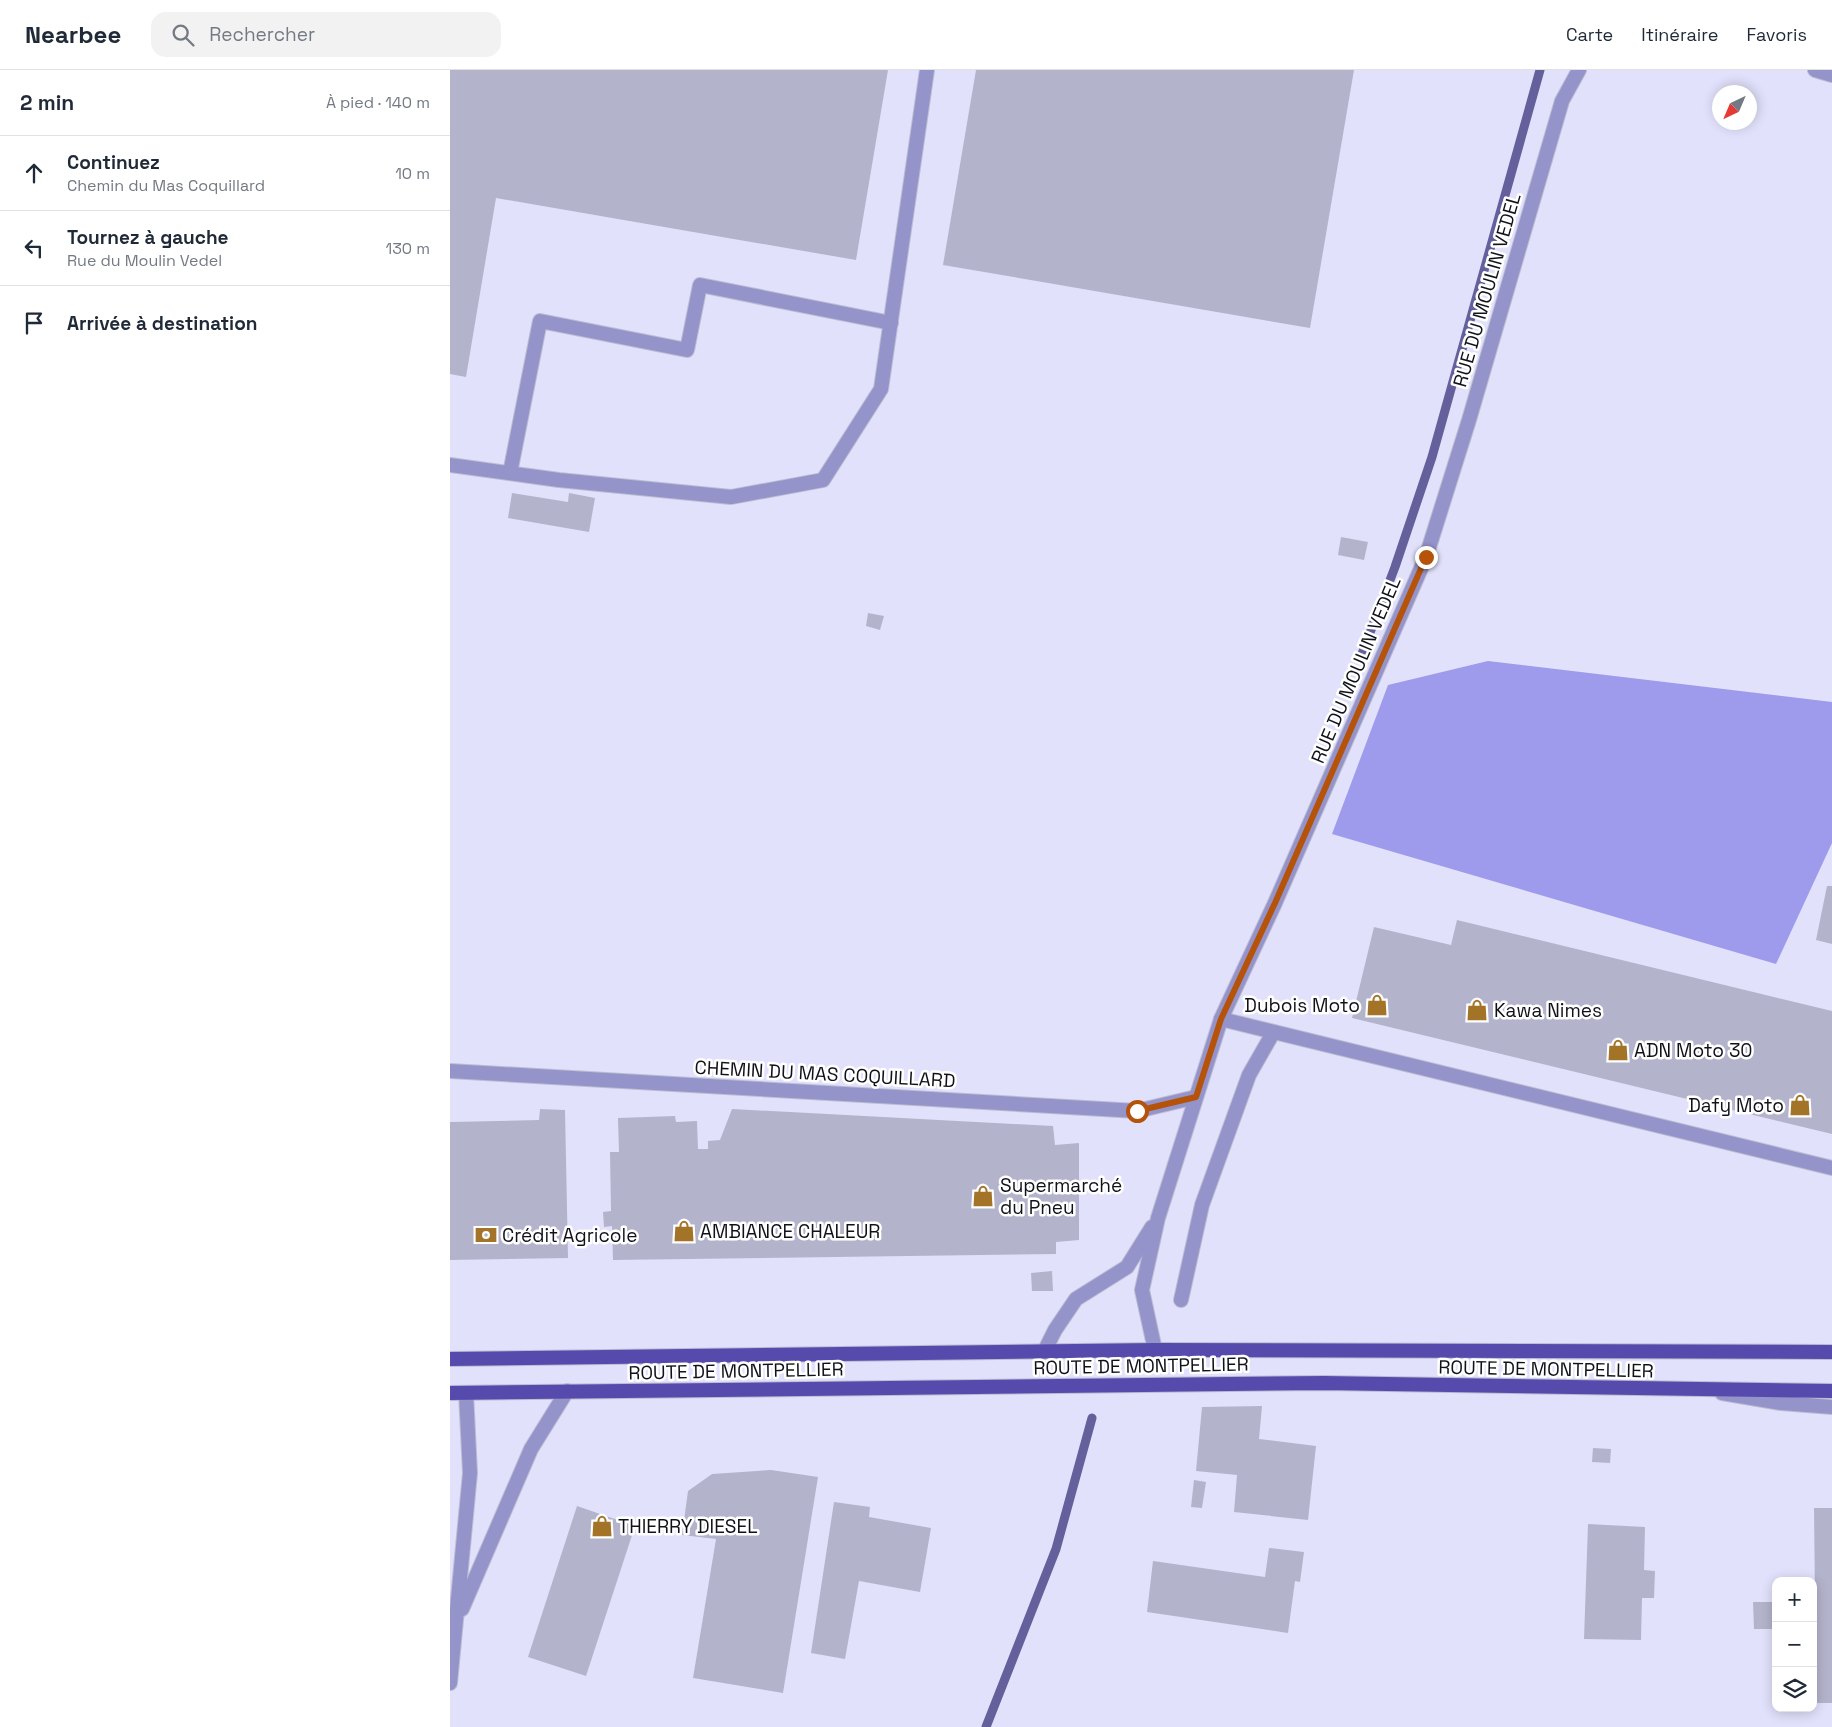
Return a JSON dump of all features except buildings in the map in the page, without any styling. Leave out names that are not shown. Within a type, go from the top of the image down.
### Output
[{"type":"main road","name":"ROUTE DE MONTPELLIER","points":[[450,1359],[1155,1350],[1832,1352]]},
{"type":"main road","name":"ROUTE DE MONTPELLIER","points":[[450,1394],[567,1391],[1324,1383],[1832,1391]]},
{"type":"street","points":[[450,465],[731,497],[823,480],[881,389],[927,70]]},
{"type":"street","name":"RUE DU MOULIN VEDEL","points":[[1155,1350],[1142,1290],[1158,1218],[1221,1019],[1275,903],[1426,557],[1469,420],[1562,101],[1580,70]]},
{"type":"street","points":[[1815,70],[1832,75]]},
{"type":"street","points":[[510,473],[540,321],[687,350],[700,285],[890,323]]},
{"type":"street","points":[[1221,1019],[1832,1168]]},
{"type":"street","points":[[1181,1300],[1202,1205],[1249,1075],[1273,1032]]},
{"type":"street","name":"CHEMIN DU MAS COQUILLARD","points":[[450,1071],[1137,1111],[1196,1097]]},
{"type":"street","name":"RUE DU MOULIN VEDEL","points":[[1044,1352],[1055,1330],[1076,1299],[1127,1267],[1158,1218]]},
{"type":"street","points":[[1707,1390],[1781,1403],[1832,1407]]},
{"type":"street","points":[[457,1619],[531,1449],[567,1391]]},
{"type":"street","points":[[450,1683],[470,1472],[466,1393]]},
{"type":"shaded area","points":[[1488,661],[1832,702],[1832,843],[1776,964],[1332,834],[1388,685]]},
{"type":"waterway","points":[[1360,659],[1395,567],[1432,457],[1540,70]]},
{"type":"waterway","points":[[986,1727],[1056,1549],[1092,1418]]},
{"type":"place","name":"Dubois Moto","points":[[1377,1005]]},
{"type":"place","name":"Kawa Nimes","points":[[1477,1010]]},
{"type":"place","name":"ADN Moto 30","points":[[1618,1050]]},
{"type":"place","name":"Dafy Moto","points":[[1800,1105]]},
{"type":"place","name":"Supermarché du Pneu","points":[[983,1196]]},
{"type":"place","name":"AMBIANCE CHALEUR","points":[[684,1231]]},
{"type":"place","name":"Crédit Agricole","points":[[486,1235]]},
{"type":"place","name":"THIERRY DIESEL","points":[[602,1526]]},
{"type":"route","points":[[1137,1111],[1196,1097],[1221,1019],[1275,903],[1426,557]]}]
